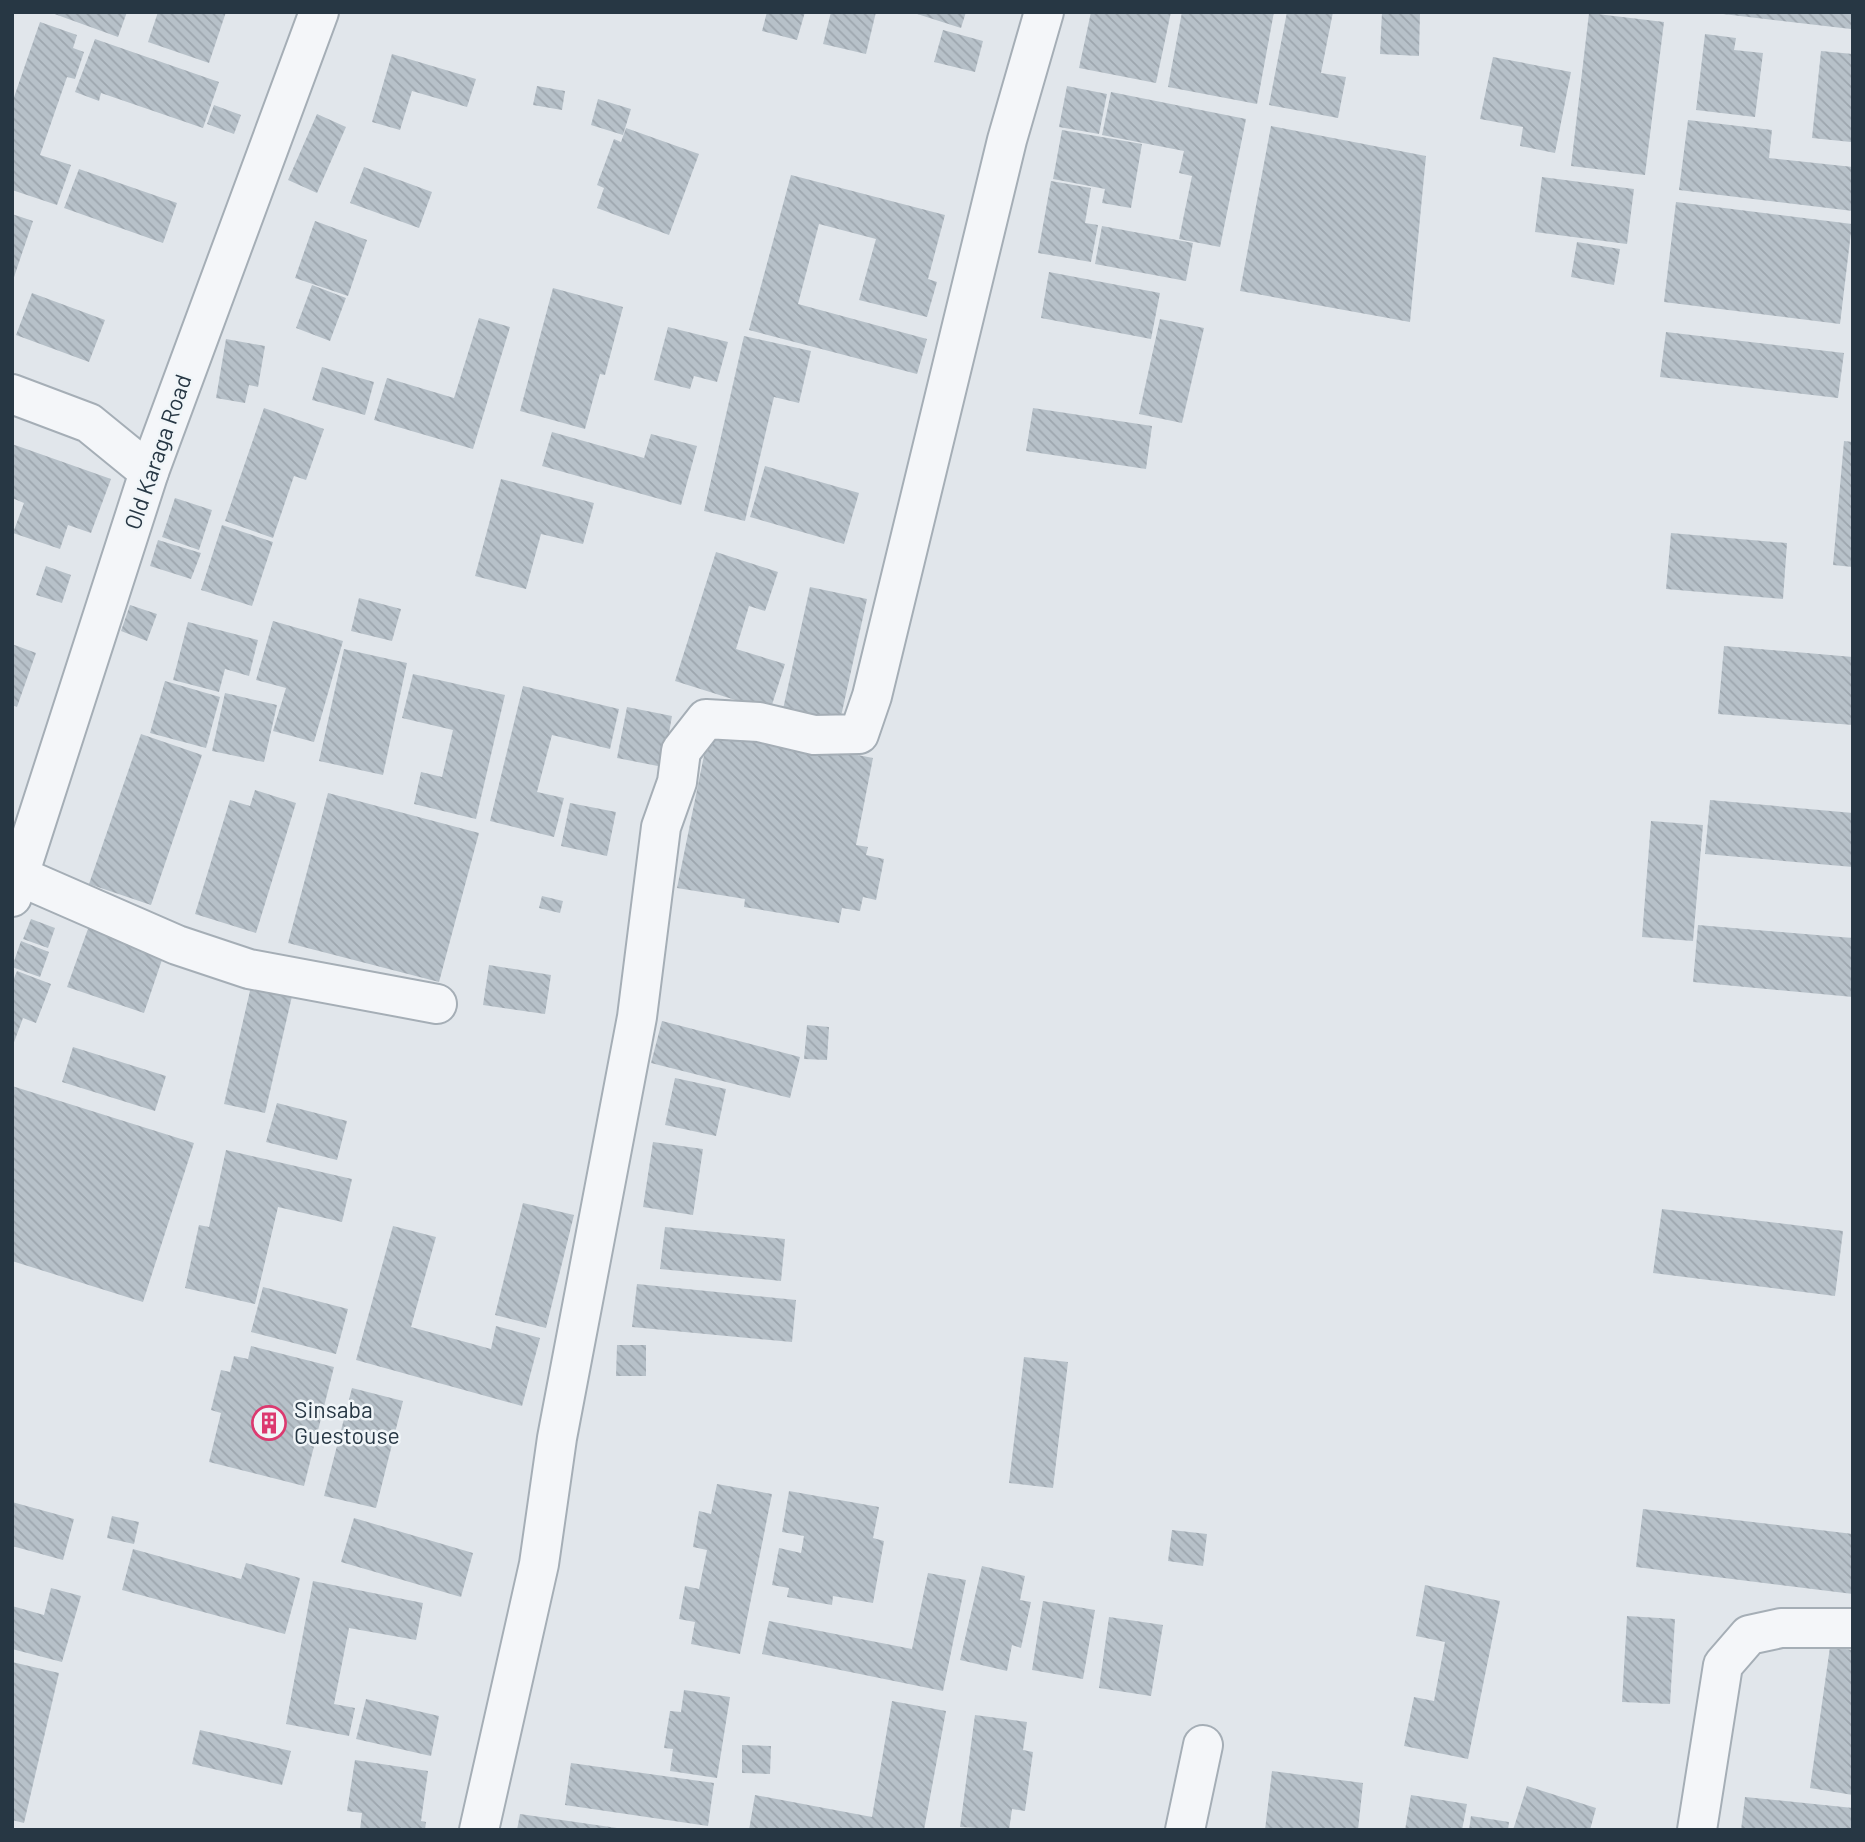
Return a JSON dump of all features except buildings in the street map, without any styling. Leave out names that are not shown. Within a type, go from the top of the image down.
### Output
[{"type":"street","name":"Old Karaga Road","points":[[16,886],[149,471],[319,12]]},
{"type":"street","points":[[479,1830],[539,1564],[557,1438],[637,1017],[661,827],[677,782],[681,751],[706,719],[759,722],[814,735],[859,733],[872,696],[1007,140],[1044,12]]},
{"type":"street","points":[[12,394],[89,423],[149,471]]},
{"type":"street","points":[[16,886],[249,969],[437,1004]]},
{"type":"street","points":[[1697,1830],[1723,1665],[1749,1635],[1780,1628],[1853,1628]]},
{"type":"street","points":[[1185,1830],[1203,1745]]},
{"type":"place","name":"Sinsaba Guestouse","points":[[269,1423]]}]
